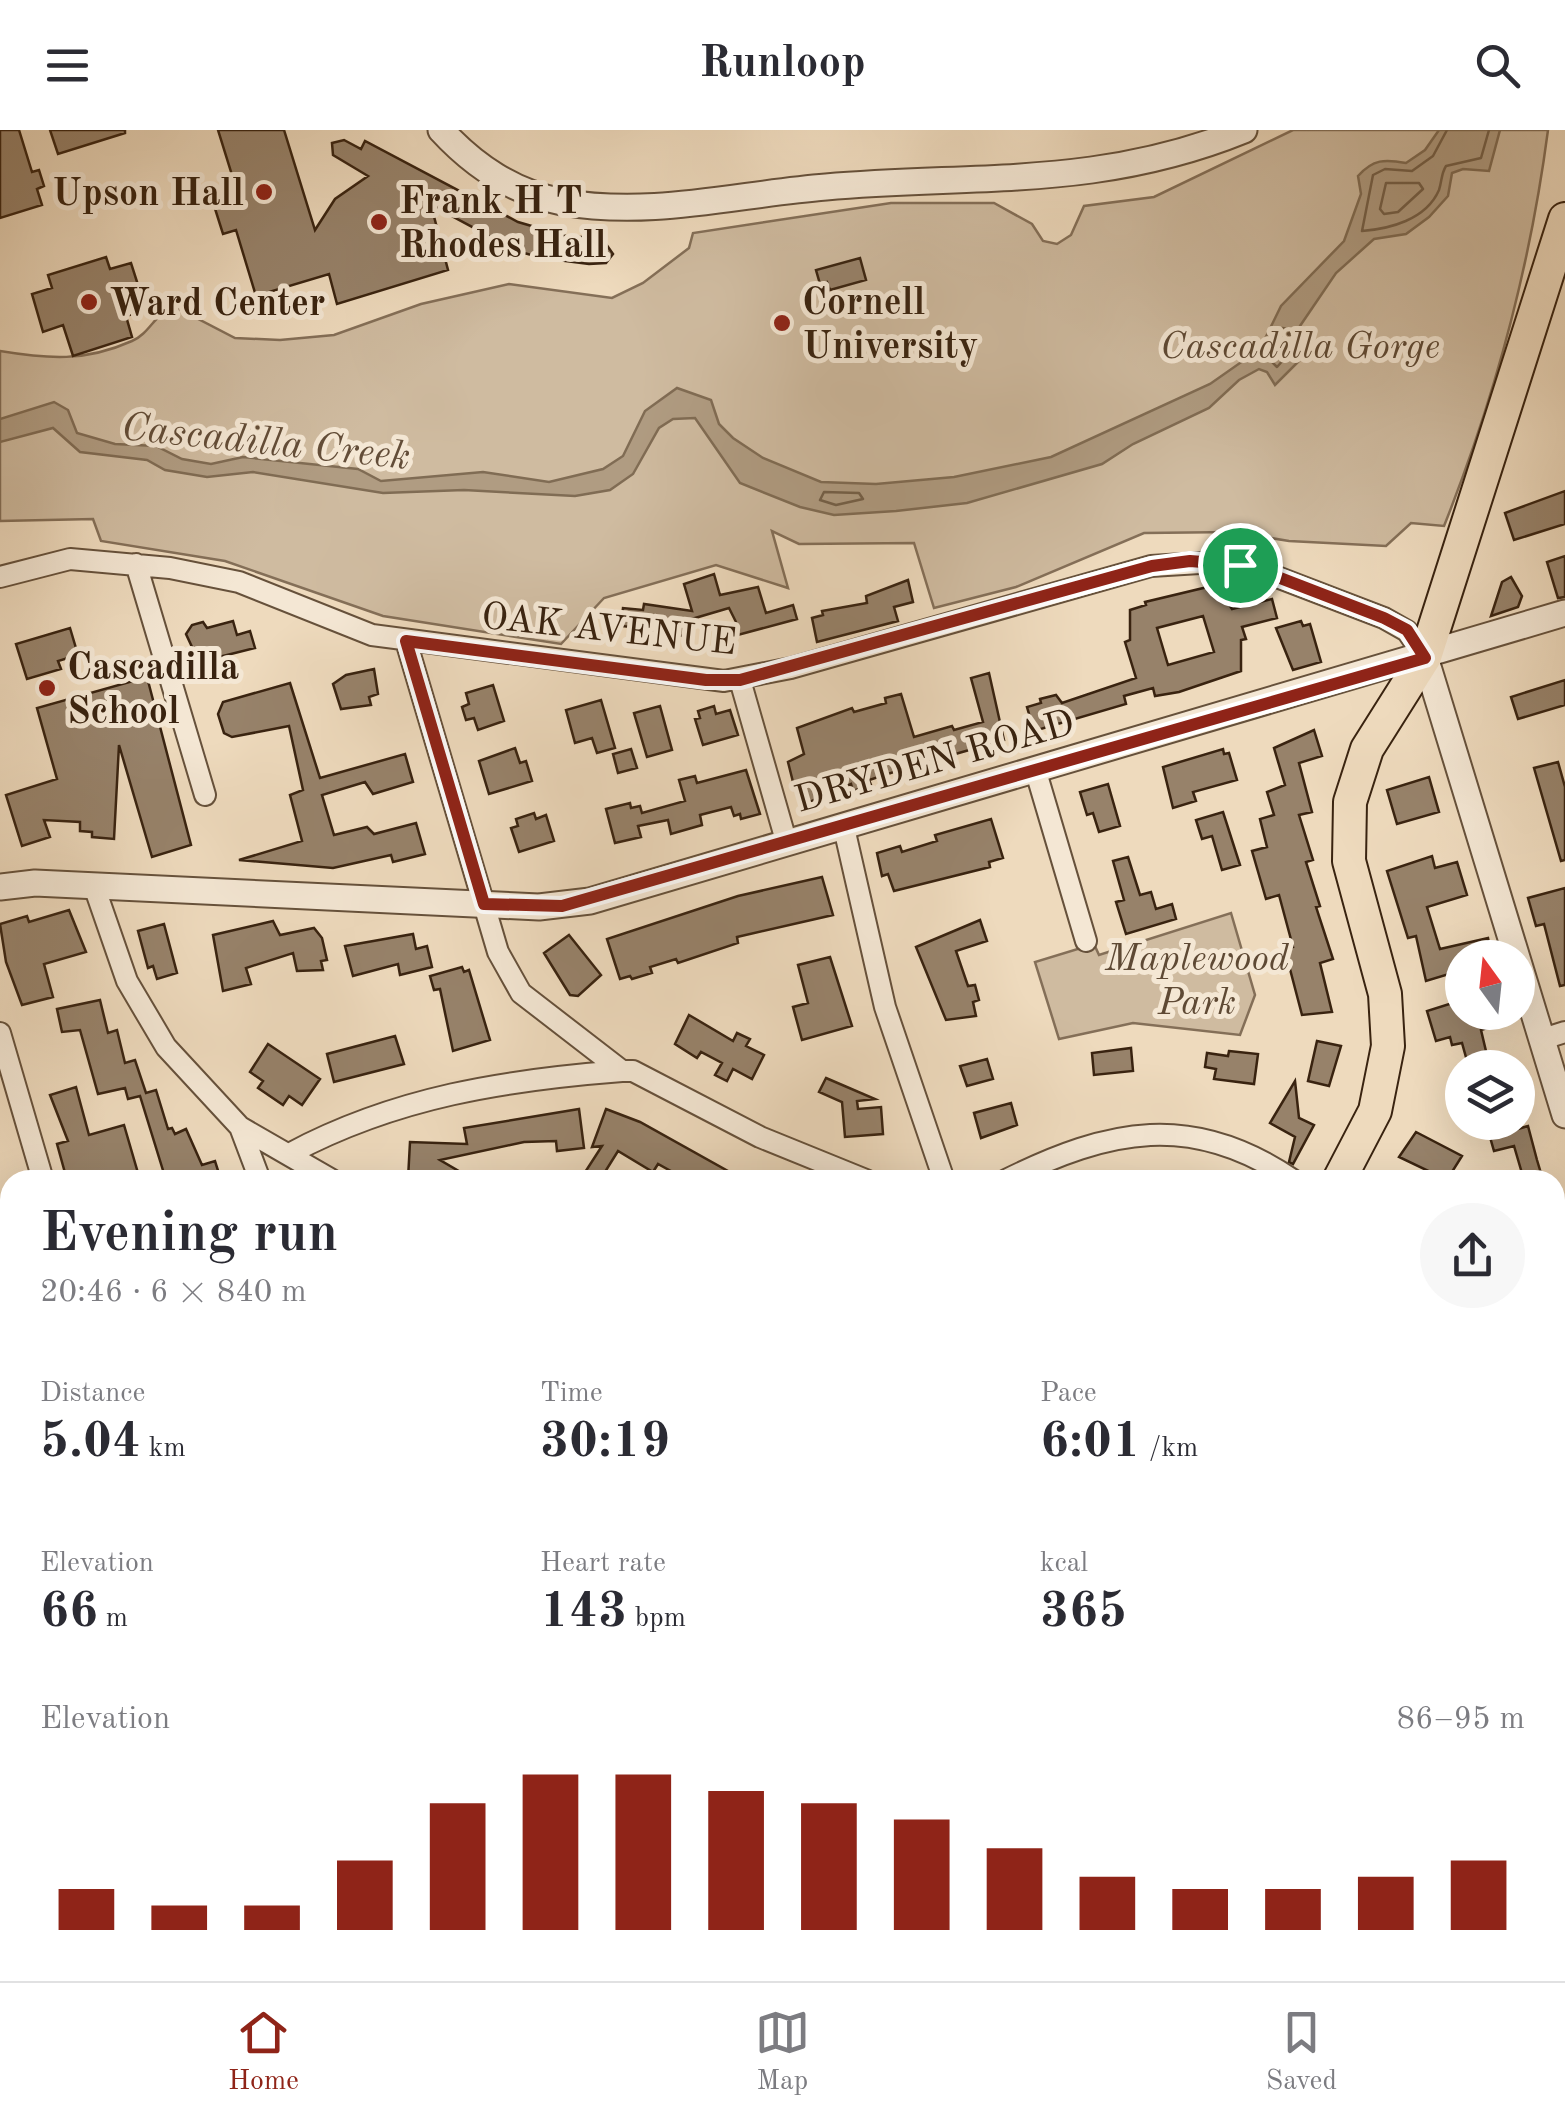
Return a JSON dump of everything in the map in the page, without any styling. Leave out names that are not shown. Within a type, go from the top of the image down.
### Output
[{"type":"main road","points":[[1345,1170],[1374,1111],[1388,1046],[1385,994],[1350,861],[1350,802],[1367,749],[1425,658],[1565,219]]},
{"type":"street","points":[[441,130],[479,166],[530,194],[625,208],[696,205],[835,186],[1085,174],[1161,160],[1244,130]]},
{"type":"street","name":"OAK AVENUE","points":[[0,578],[70,559],[136,564],[239,582],[354,628],[406,641],[706,680],[740,680],[1152,566],[1190,561],[1240,565],[1384,618],[1407,630],[1425,658]]},
{"type":"street","points":[[136,564],[205,795]]},
{"type":"street","name":"DRYDEN ROAD","points":[[0,886],[94,886],[562,906],[1036,772],[1565,613]]},
{"type":"street","points":[[406,641],[498,952],[521,992],[622,1071]]},
{"type":"street","points":[[1425,658],[1554,1036],[1565,1115]]},
{"type":"street","points":[[740,680],[788,844]]},
{"type":"street","points":[[1036,772],[1086,941]]},
{"type":"street","points":[[844,828],[886,1007],[941,1170]]},
{"type":"street","points":[[94,886],[139,1006],[166,1047],[240,1128],[256,1170]]},
{"type":"street","points":[[0,1033],[40,1170]]},
{"type":"street","points":[[291,1153],[354,1123],[414,1102],[540,1076],[633,1070],[760,1137],[841,1170]]},
{"type":"street","points":[[240,1128],[317,1170]]},
{"type":"street","points":[[1030,1170],[1104,1139],[1164,1133],[1241,1150],[1276,1170]]},
{"type":"green space","name":"Cascadilla Gorge","points":[[1293,130],[1548,130],[1521,282],[1495,381],[1444,526],[1411,523],[1386,546],[1289,541],[1234,532],[1144,533],[1016,587],[934,608],[914,543],[799,544],[772,531],[788,588],[716,565],[604,598],[561,644],[383,616],[225,561],[101,541],[93,519],[0,521],[0,351],[50,357],[98,353],[138,338],[173,306],[235,338],[280,340],[334,335],[421,304],[509,284],[612,298],[643,283],[689,248],[693,233],[891,203],[994,203],[1032,224],[1043,241],[1057,244],[1071,235],[1084,206],[1154,197]]},
{"type":"green space","name":"Maplewood Park","points":[[1231,913],[1255,995],[1240,1035],[1133,1023],[1059,1039],[1035,962],[1094,944],[1099,955]]},
{"type":"water","points":[[1439,130],[1500,130],[1489,171],[1463,169],[1452,173],[1448,196],[1429,217],[1406,234],[1374,239],[1336,273],[1300,326],[1300,360],[1275,385],[1267,372],[1259,369],[1239,380],[1209,408],[1133,444],[1102,464],[967,503],[834,515],[800,507],[740,483],[695,418],[673,419],[659,428],[633,474],[610,490],[575,496],[464,490],[383,493],[253,472],[207,477],[165,470],[147,460],[80,452],[53,428],[0,442],[0,419],[54,402],[68,410],[77,433],[115,444],[156,446],[182,459],[211,464],[243,457],[358,469],[381,481],[483,472],[549,482],[603,469],[623,456],[645,411],[677,388],[711,400],[719,424],[763,458],[821,482],[876,484],[954,477],[1051,457],[1210,384],[1260,349],[1281,306],[1344,241],[1361,194],[1358,176],[1380,162],[1406,163],[1425,150]]},
{"type":"building","points":[[0,130],[19,130],[32,172],[39,170],[44,186],[37,189],[42,205],[0,218]]},
{"type":"building","name":"Upson Hall","points":[[50,130],[125,130],[125,133],[58,154]]},
{"type":"building","points":[[218,130],[284,130],[315,230],[335,199],[368,176],[333,155],[332,143],[344,140],[361,149],[365,141],[518,222],[566,236],[595,238],[594,244],[606,244],[613,254],[606,263],[589,264],[542,258],[517,251],[431,205],[448,270],[337,304],[329,274],[256,296],[236,230],[223,234],[211,196],[236,188]]},
{"type":"building","name":"Ward Center","points":[[106,257],[110,269],[131,263],[146,310],[126,316],[132,337],[73,356],[63,325],[43,332],[32,294],[52,288],[48,275]]},
{"type":"building","points":[[860,258],[866,280],[830,290],[827,282],[820,284],[816,270]]},
{"type":"building","points":[[1565,491],[1565,524],[1514,540],[1505,513]]},
{"type":"building","points":[[1565,556],[1565,597],[1558,598],[1547,562]]},
{"type":"building","points":[[714,574],[720,595],[758,587],[766,613],[793,605],[797,619],[734,636],[731,624],[736,622],[729,608],[685,621],[687,637],[673,634],[672,641],[640,637],[641,628],[621,626],[623,608],[643,610],[644,604],[692,611],[684,584]]},
{"type":"building","points":[[1511,577],[1522,596],[1518,607],[1491,616],[1502,582]]},
{"type":"building","points":[[908,580],[913,602],[894,607],[898,621],[817,642],[812,618],[823,615],[822,611],[867,603],[866,596]]},
{"type":"building","points":[[1216,585],[1232,609],[1272,599],[1277,618],[1242,627],[1246,639],[1241,640],[1241,671],[1179,692],[1155,696],[1153,688],[1124,696],[1126,704],[1034,731],[1027,707],[1041,703],[1040,699],[1056,695],[1062,703],[1136,678],[1125,642],[1130,640],[1130,610],[1146,605],[1145,602]],"holes":[[[1203,616],[1214,652],[1168,665],[1157,628]]]},
{"type":"building","points":[[233,621],[237,635],[250,631],[255,648],[199,662],[186,634],[192,625],[203,622],[207,628]]},
{"type":"building","points":[[1301,621],[1303,626],[1310,624],[1321,662],[1293,670],[1276,628]]},
{"type":"building","points":[[70,628],[78,655],[58,661],[61,669],[27,679],[16,644]]},
{"type":"building","points":[[374,669],[378,694],[369,697],[371,705],[341,709],[333,684],[346,675]]},
{"type":"building","points":[[989,673],[1004,740],[917,765],[919,770],[905,774],[903,769],[869,780],[871,785],[853,791],[851,784],[805,804],[799,788],[795,790],[788,762],[804,754],[797,728],[852,708],[854,712],[886,703],[885,698],[901,694],[914,737],[983,722],[971,678]]},
{"type":"building","points":[[147,677],[191,845],[152,857],[119,745],[114,839],[92,837],[92,832],[80,831],[80,822],[44,820],[50,837],[22,846],[6,795],[57,779],[37,708]]},
{"type":"building","points":[[1565,680],[1565,705],[1518,719],[1511,697]]},
{"type":"building","points":[[290,683],[320,778],[405,754],[413,782],[373,794],[365,782],[322,795],[334,835],[367,827],[374,834],[416,823],[425,854],[393,862],[391,855],[333,868],[239,860],[302,841],[290,795],[303,790],[289,726],[232,737],[224,733],[218,714],[223,702]]},
{"type":"building","points":[[493,685],[504,721],[478,730],[474,718],[466,720],[462,707],[469,704],[466,693]]},
{"type":"building","points":[[601,700],[615,748],[597,753],[592,738],[575,743],[566,710]]},
{"type":"building","points":[[660,706],[672,750],[647,757],[634,713]]},
{"type":"building","points":[[714,706],[716,714],[730,710],[738,735],[703,745],[695,719],[700,718],[698,711]]},
{"type":"building","points":[[1314,730],[1322,756],[1299,763],[1312,812],[1299,815],[1313,860],[1306,862],[1320,906],[1316,907],[1333,959],[1320,963],[1332,1012],[1302,1015],[1285,950],[1293,947],[1279,895],[1266,899],[1252,851],[1267,847],[1260,819],[1274,815],[1267,792],[1285,785],[1274,748]]},
{"type":"building","points":[[515,748],[520,763],[526,761],[532,781],[489,794],[479,761]]},
{"type":"building","points":[[631,749],[637,768],[618,773],[613,754]]},
{"type":"building","points":[[1223,749],[1224,754],[1229,753],[1237,780],[1193,792],[1196,801],[1173,808],[1163,767]]},
{"type":"building","points":[[1558,762],[1565,787],[1565,860],[1561,861],[1534,768]]},
{"type":"building","points":[[746,770],[760,814],[741,819],[740,814],[734,816],[731,807],[700,815],[702,825],[671,834],[668,820],[638,826],[641,837],[615,843],[606,809],[630,803],[631,808],[640,806],[642,813],[685,801],[679,780],[695,776],[697,783]]},
{"type":"building","points":[[1429,777],[1439,812],[1397,824],[1387,790]]},
{"type":"building","points":[[1108,784],[1120,826],[1099,832],[1093,813],[1087,815],[1080,792]]},
{"type":"building","points":[[1223,812],[1240,865],[1222,870],[1212,836],[1202,839],[1196,820]]},
{"type":"building","points":[[534,813],[536,819],[546,815],[554,841],[519,852],[511,828],[518,826],[516,819]]},
{"type":"building","points":[[991,819],[1003,858],[989,862],[990,867],[894,891],[888,874],[882,876],[877,853],[900,846],[902,852],[937,841],[935,835]]},
{"type":"building","points":[[1432,856],[1435,868],[1457,862],[1467,895],[1427,907],[1440,949],[1445,948],[1445,975],[1426,981],[1416,936],[1408,938],[1387,871]]},
{"type":"building","points":[[1128,857],[1140,895],[1151,892],[1156,909],[1172,904],[1176,919],[1126,934],[1116,902],[1124,900],[1113,861]]},
{"type":"building","points":[[822,877],[833,915],[737,937],[738,943],[678,963],[676,959],[650,967],[652,973],[620,979],[607,939],[738,896]]},
{"type":"building","points":[[1565,888],[1565,985],[1560,986],[1544,924],[1536,926],[1528,898]]},
{"type":"building","points":[[69,910],[86,952],[44,964],[53,997],[22,1005],[6,962],[0,924],[27,916],[29,922]]},
{"type":"building","points":[[980,920],[987,941],[956,951],[968,986],[975,985],[979,1000],[973,1002],[976,1016],[946,1020],[916,947]]},
{"type":"building","points":[[273,921],[280,935],[314,928],[322,938],[327,960],[321,961],[323,970],[297,971],[293,953],[246,968],[251,984],[223,991],[213,935]]},
{"type":"building","points":[[164,924],[177,973],[157,979],[153,966],[148,968],[138,931]]},
{"type":"building","points":[[413,934],[416,949],[427,946],[432,967],[400,975],[398,964],[353,976],[345,946]]},
{"type":"building","points":[[569,935],[601,975],[578,996],[570,995],[544,953]]},
{"type":"building","points":[[830,957],[852,1026],[802,1040],[793,1007],[808,1003],[798,965]]},
{"type":"building","points":[[462,967],[464,972],[469,970],[490,1040],[453,1051],[440,989],[434,990],[430,976]]},
{"type":"building","points":[[100,1000],[108,1033],[117,1030],[125,1063],[135,1060],[146,1093],[156,1090],[168,1129],[172,1128],[175,1134],[186,1129],[202,1165],[215,1161],[218,1170],[163,1170],[140,1096],[128,1099],[125,1088],[98,1094],[80,1030],[62,1032],[57,1009]]},
{"type":"building","points":[[1445,1005],[1445,1030],[1481,1030],[1486,1050],[1464,1050],[1462,1043],[1452,1045],[1450,1037],[1436,1041],[1427,1011]]},
{"type":"building","points":[[689,1015],[733,1041],[737,1033],[750,1039],[746,1046],[764,1055],[752,1079],[733,1069],[727,1081],[715,1075],[722,1063],[701,1052],[697,1058],[675,1044]]},
{"type":"building","points":[[395,1036],[404,1064],[334,1082],[327,1054]]},
{"type":"building","points":[[1317,1041],[1341,1046],[1329,1086],[1308,1081]]},
{"type":"building","points":[[268,1044],[320,1079],[302,1105],[289,1096],[283,1105],[258,1088],[263,1081],[250,1072]]},
{"type":"building","points":[[1131,1048],[1133,1071],[1094,1075],[1092,1053]]},
{"type":"building","points":[[1229,1051],[1258,1054],[1254,1084],[1214,1079],[1216,1069],[1205,1067],[1207,1053],[1228,1056]]},
{"type":"building","points":[[987,1059],[993,1079],[967,1086],[960,1066]]},
{"type":"building","points":[[826,1078],[875,1099],[857,1101],[858,1109],[881,1107],[883,1134],[845,1137],[842,1102],[819,1092]]},
{"type":"building","points":[[1295,1081],[1299,1118],[1314,1125],[1293,1164],[1289,1162],[1295,1137],[1270,1123]]},
{"type":"building","points":[[76,1087],[89,1135],[124,1125],[137,1170],[64,1170],[57,1144],[68,1141],[50,1095]]},
{"type":"building","points":[[1011,1103],[1017,1125],[981,1138],[974,1113]]},
{"type":"building","points":[[579,1109],[584,1148],[557,1151],[556,1141],[524,1142],[440,1160],[457,1170],[408,1170],[410,1142],[467,1144],[464,1128]]},
{"type":"building","points":[[606,1109],[640,1122],[726,1170],[669,1170],[658,1164],[650,1170],[618,1151],[606,1170],[586,1170],[602,1146],[592,1147]]},
{"type":"building","points":[[1416,1132],[1462,1156],[1453,1170],[1426,1170],[1399,1157]]},
{"type":"building","points":[[1491,1140],[1532,1140],[1540,1170],[1521,1170],[1514,1146],[1494,1151]]},
{"type":"place","name":"Upson Hall","points":[[264,192]]},
{"type":"place","name":"Frank H T Rhodes Hall","points":[[379,222]]},
{"type":"place","name":"Ward Center","points":[[89,302]]},
{"type":"place","name":"Cornell University","points":[[782,323]]},
{"type":"place","name":"Cascadilla School","points":[[47,688]]},
{"type":"route","points":[[1190,561],[1240,565],[1384,618],[1407,630],[1425,658],[689,873],[562,906],[484,904],[406,641],[706,680],[740,680],[1152,566],[1190,561]]},
{"type":"water label","name":"Cascadilla Creek","points":[[266,440]]}]
